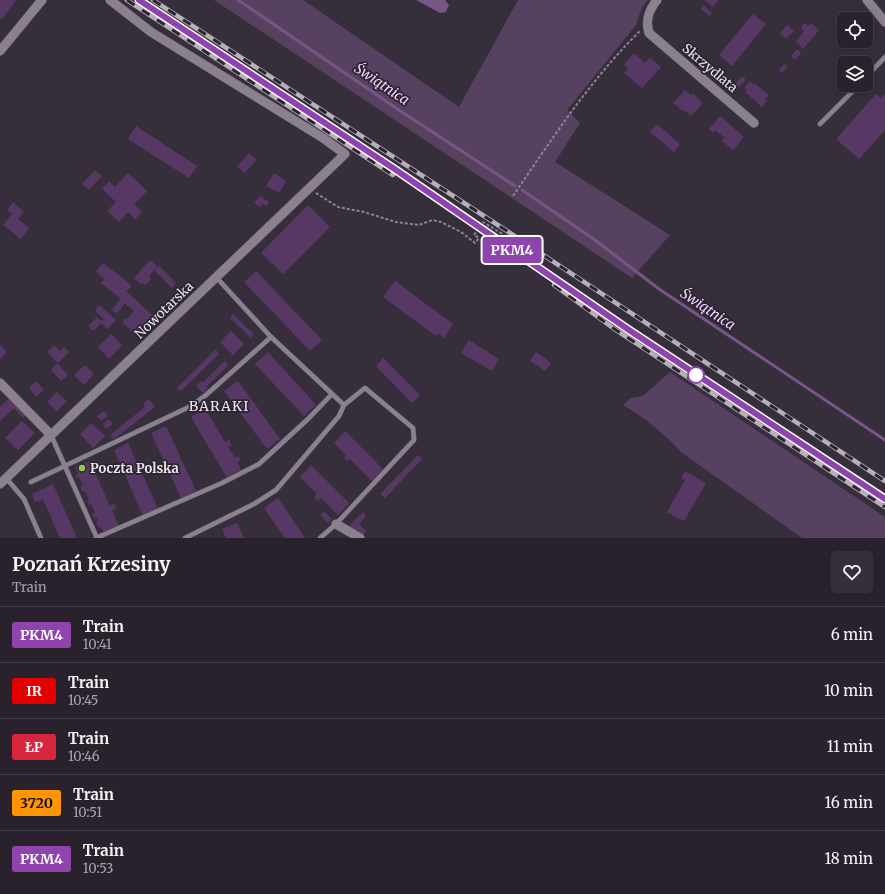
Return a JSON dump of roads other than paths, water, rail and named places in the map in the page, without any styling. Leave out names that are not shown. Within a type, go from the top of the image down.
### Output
[{"type":"street","points":[[0,52],[42,0]]},
{"type":"street","name":"Nowotarska","points":[[3,481],[345,154],[323,138],[151,32],[110,0]]},
{"type":"street","name":"Skrzydlata","points":[[657,0],[650,8],[647,28],[754,123]]},
{"type":"street","points":[[867,0],[885,22]]},
{"type":"street","points":[[0,383],[51,435]]},
{"type":"street","points":[[336,524],[360,538]]},
{"type":"lane","points":[[873,70],[885,57]]},
{"type":"lane","points":[[820,124],[852,92]]},
{"type":"lane","points":[[216,277],[272,337],[344,405]]},
{"type":"lane","points":[[31,482],[189,407],[206,395],[272,337]]},
{"type":"lane","points":[[185,538],[254,504],[276,490],[339,416],[344,405],[365,388],[413,428],[414,440],[336,524],[320,538]]},
{"type":"lane","points":[[51,435],[96,538],[222,483],[259,464],[308,419],[332,394]]},
{"type":"lane","points":[[3,481],[24,499],[41,538]]},
{"type":"waterway","name":"Świątnica","points":[[238,0],[399,110],[515,186]]},
{"type":"waterway","name":"Świątnica","points":[[522,190],[595,240],[659,289],[885,440]]},
{"type":"railway","points":[[127,0],[393,175]]},
{"type":"railway","points":[[139,0],[396,170],[689,370],[885,499]]},
{"type":"railway","points":[[153,0],[507,231],[885,481]]},
{"type":"railway","points":[[554,285],[613,328],[885,507]]},
{"type":"train","name":"PKM4","points":[[139,0],[357,143],[629,330],[885,499]]},
{"type":"place","name":"Poczta Polska","points":[[82,468]]},
{"type":"district","name":"BARAKI","points":[[219,406]]}]
